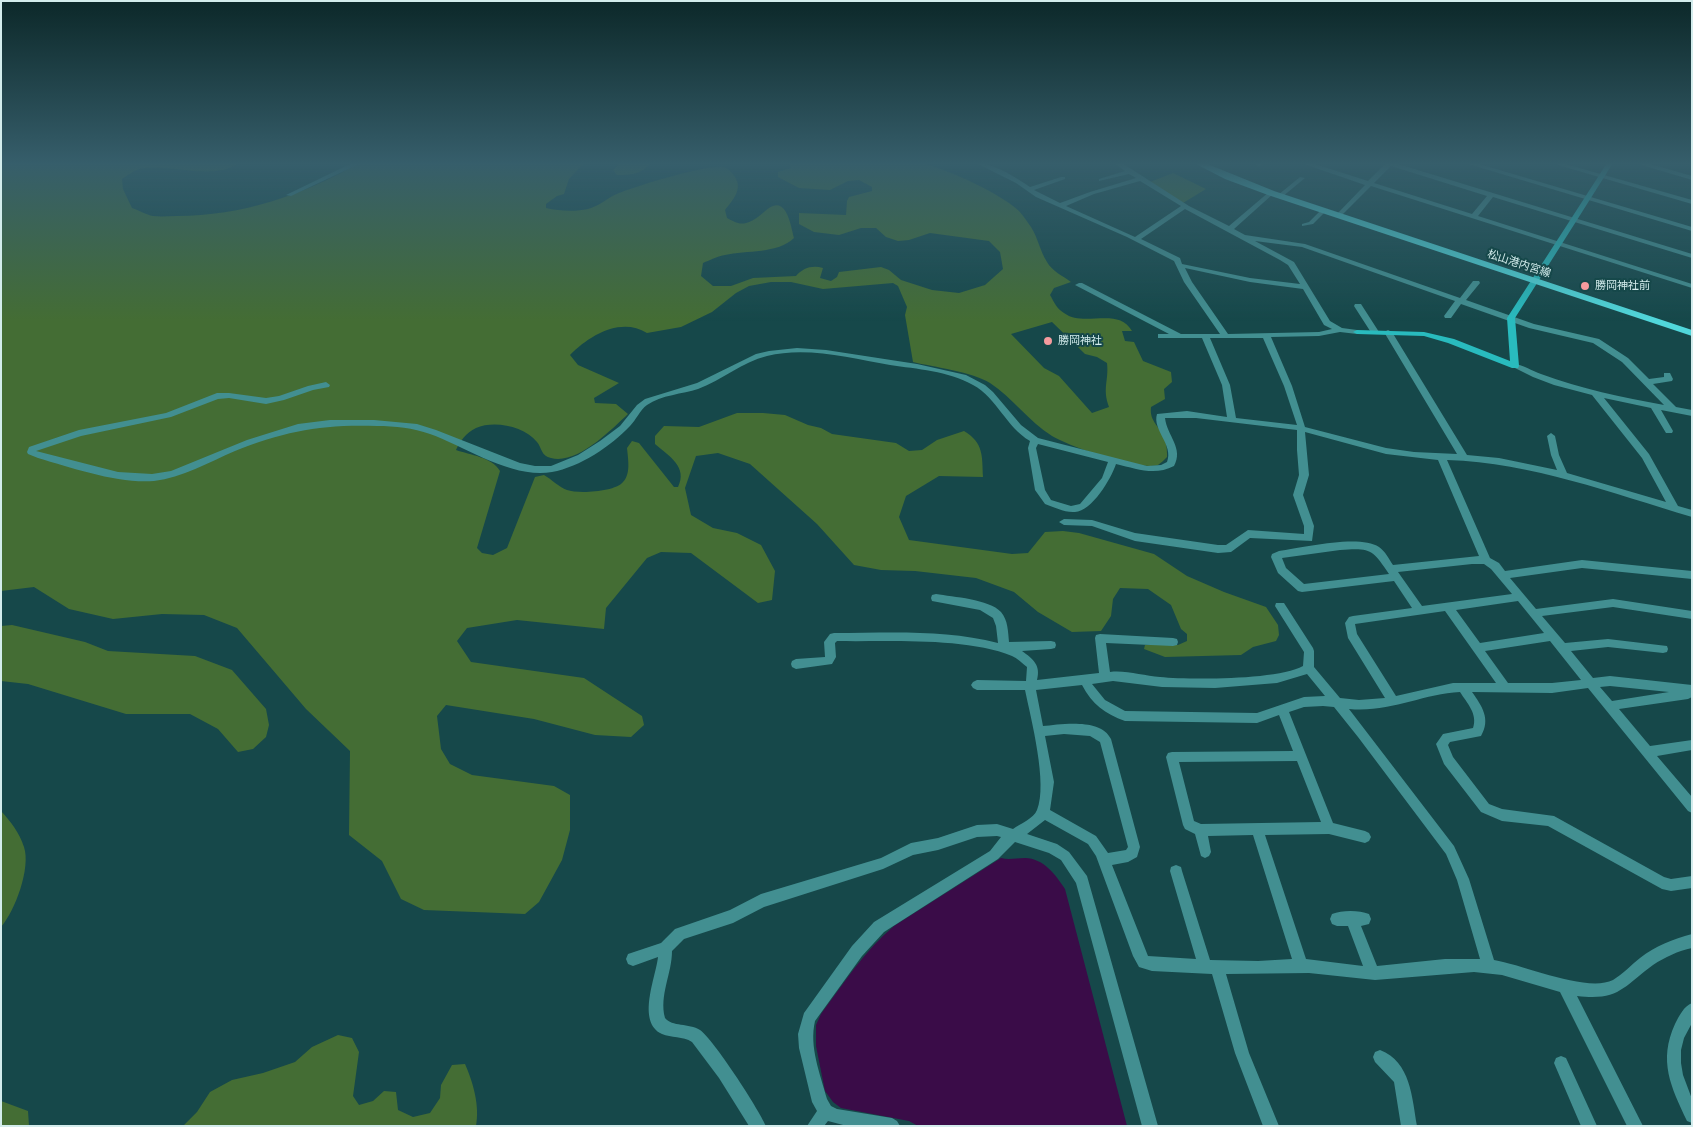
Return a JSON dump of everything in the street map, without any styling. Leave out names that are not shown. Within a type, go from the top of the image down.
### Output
[{"type":"main road","name":"松山港内宮線","points":[[1342,216],[1692,333]]},
{"type":"street","points":[[1081,216],[1177,260],[1188,282],[1226,336]]},
{"type":"street","points":[[1135,240],[1171,216]]},
{"type":"street","points":[[1204,216],[1287,261],[1327,323],[1340,330]]},
{"type":"street","points":[[1230,229],[1245,216]]},
{"type":"street","points":[[1304,225],[1311,223],[1318,216]]},
{"type":"street","points":[[1469,216],[1692,286]]},
{"type":"street","points":[[1559,216],[1692,256]]},
{"type":"street","points":[[1515,366],[1511,318],[1577,216]]},
{"type":"street","points":[[1645,216],[1692,229]]},
{"type":"street","points":[[1245,237],[1303,246],[1542,330],[1596,341],[1625,360],[1674,410]]},
{"type":"street","points":[[1335,265],[1342,259]]},
{"type":"street","points":[[1179,265],[1250,280],[1304,287]]},
{"type":"street","points":[[1448,316],[1476,282]]},
{"type":"street","points":[[1079,285],[1180,336]]},
{"type":"street","points":[[1358,306],[1375,332]]},
{"type":"street","points":[[1161,336],[1326,333],[1340,330],[1417,333],[1437,337],[1550,380],[1595,393],[1692,413]]},
{"type":"street","points":[[1388,332],[1463,456]]},
{"type":"street","points":[[1060,506],[1063,525],[1092,523],[1135,537],[1218,549],[1228,549],[1248,534],[1309,538],[1309,526],[1298,495],[1304,475],[1300,425],[1288,386],[1266,334]]},
{"type":"street","points":[[1205,336],[1226,385],[1232,420]]},
{"type":"street","points":[[326,386],[311,387],[267,401],[225,394],[168,415],[79,433],[36,447],[31,452],[112,475],[154,477],[177,472],[276,433],[308,426],[341,423],[415,427],[516,466],[526,469],[552,469],[566,464],[614,434],[647,401],[701,384],[743,361],[769,353],[798,350],[819,351],[912,366],[974,381],[983,386],[1021,432],[1035,440],[1113,462],[1156,470],[1170,466],[1173,460],[1172,446],[1160,423],[1160,416],[1182,414],[1300,428],[1387,451],[1463,456],[1531,466],[1692,514]]},
{"type":"street","points":[[1647,382],[1665,381],[1669,379],[1667,375]]},
{"type":"street","points":[[1595,393],[1646,456],[1674,508]]},
{"type":"street","points":[[1654,406],[1669,431]]},
{"type":"street","points":[[1551,436],[1555,455],[1563,474]]},
{"type":"street","points":[[1035,440],[1032,448],[1040,490],[1048,502],[1060,506],[1071,509],[1081,508],[1106,479],[1113,462]]},
{"type":"street","points":[[1441,456],[1486,560],[1502,575],[1534,613],[1691,805]]},
{"type":"street","points":[[1419,610],[1393,573],[1378,552],[1374,548],[1356,545],[1279,555],[1276,557],[1282,570],[1302,588],[1393,573],[1472,560],[1486,560]]},
{"type":"street","points":[[1502,575],[1582,564],[1692,575]]},
{"type":"street","points":[[1393,702],[1352,635],[1350,623],[1353,620],[1520,597]]},
{"type":"street","points":[[936,598],[981,606],[995,613],[1000,618],[1004,647]]},
{"type":"street","points":[[1534,613],[1613,604],[1692,615]]},
{"type":"street","points":[[1280,606],[1309,651],[1308,668],[1362,733],[1450,850],[1463,879],[1489,966]]},
{"type":"street","points":[[1447,606],[1505,687]]},
{"type":"street","points":[[1477,648],[1552,636]]},
{"type":"street","points":[[796,664],[828,660],[831,657],[829,642],[834,637],[922,638],[1004,647],[1051,645]]},
{"type":"street","points":[[1105,677],[1100,638],[1174,642]]},
{"type":"street","points":[[1563,648],[1608,643],[1663,650]]},
{"type":"street","points":[[892,1126],[835,1116],[826,1111],[820,1102],[806,1048],[805,1034],[810,1018],[857,951],[879,927],[994,855],[1006,841],[1037,820],[1043,813],[1048,782],[1030,686],[1034,674],[1031,664],[1022,656],[1004,647]]},
{"type":"street","points":[[977,685],[1030,686],[1121,676],[1162,682],[1215,683],[1277,678],[1301,672],[1308,668]]},
{"type":"street","points":[[1085,681],[1101,704],[1108,710],[1125,716],[1247,719],[1263,717],[1304,702],[1324,701],[1337,704],[1359,705],[1393,702],[1462,687],[1552,688],[1610,681],[1692,692]]},
{"type":"street","points":[[1462,687],[1479,713],[1482,722],[1480,729],[1477,732],[1447,738],[1442,744],[1448,760],[1484,808],[1502,815],[1550,820],[1662,884],[1692,882]]},
{"type":"street","points":[[1610,706],[1692,692]]},
{"type":"street","points":[[1283,710],[1329,828]]},
{"type":"street","points":[[1039,732],[1081,730],[1093,732],[1105,739],[1134,847],[1133,852],[1128,856],[1105,860]]},
{"type":"street","points":[[1647,752],[1692,745]]},
{"type":"street","points":[[1301,756],[1172,756],[1189,824],[1200,830],[1329,828],[1365,837]]},
{"type":"street","points":[[1043,813],[1092,840],[1101,852],[1140,956],[1144,962],[1152,964],[1258,968],[1302,966],[1348,972],[1394,972],[1437,965],[1489,966],[1586,989],[1607,988],[1624,980],[1646,962],[1673,946],[1692,941]]},
{"type":"street","points":[[1258,829],[1302,966]]},
{"type":"street","points":[[633,959],[664,948],[680,934],[733,916],[761,901],[883,863],[911,850],[988,830],[997,830],[1014,835],[1053,848],[1066,856],[1082,880],[1150,1126]]},
{"type":"street","points":[[1200,830],[1205,852]]},
{"type":"street","points":[[1176,872],[1242,1053],[1271,1126]]},
{"type":"street","points":[[1337,919],[1358,919],[1373,972]]},
{"type":"street","points":[[664,948],[666,958],[656,995],[655,1010],[658,1023],[666,1029],[690,1032],[697,1036],[724,1071],[758,1126]]},
{"type":"street","points":[[1564,985],[1635,1126]]},
{"type":"street","points":[[1692,1010],[1684,1019],[1674,1043],[1672,1058],[1674,1074],[1692,1116]]},
{"type":"street","points":[[1380,1057],[1396,1072],[1401,1080],[1409,1126]]},
{"type":"street","points":[[1561,1063],[1589,1126]]},
{"type":"street","points":[[815,1126],[826,1111]]},
{"type":"green space","points":[[1,216],[726,216],[727,218],[738,223],[746,223],[759,216],[788,216],[794,238],[787,243],[771,249],[733,253],[714,258],[703,263],[701,276],[713,286],[731,286],[753,278],[796,276],[805,269],[815,267],[823,268],[820,278],[831,281],[837,277],[839,272],[881,267],[889,270],[901,280],[932,290],[959,293],[985,285],[1003,269],[1000,252],[989,241],[930,233],[909,240],[898,241],[886,237],[876,228],[861,228],[839,235],[814,232],[799,224],[799,216],[1023,216],[1033,231],[1049,265],[1071,282],[1054,288],[1050,295],[1059,309],[1072,317],[1081,319],[1110,318],[1126,324],[1132,331],[1122,331],[1125,341],[1134,342],[1143,361],[1171,372],[1172,382],[1164,389],[1165,399],[1151,407],[1153,421],[1163,435],[1166,444],[1167,457],[1158,465],[1149,466],[1121,461],[1073,446],[1043,430],[998,389],[983,379],[913,362],[905,315],[907,307],[898,286],[893,283],[823,289],[791,282],[771,282],[749,286],[736,293],[712,312],[681,327],[647,333],[627,327],[606,330],[587,341],[570,355],[578,365],[619,383],[594,398],[595,403],[616,404],[628,414],[603,437],[582,451],[561,459],[548,457],[543,454],[537,442],[531,436],[517,428],[508,426],[483,426],[472,430],[466,435],[456,450],[480,457],[492,463],[500,471],[477,548],[482,553],[493,555],[507,548],[535,477],[544,475],[561,487],[572,491],[605,490],[619,485],[626,479],[628,466],[627,448],[632,441],[639,443],[674,487],[678,487],[681,474],[676,462],[655,444],[655,436],[664,426],[699,427],[737,413],[785,415],[832,434],[896,443],[909,451],[922,450],[937,440],[964,431],[979,445],[982,456],[983,477],[939,476],[906,496],[899,517],[909,540],[1012,554],[1028,553],[1045,532],[1063,531],[1079,533],[1154,554],[1187,576],[1266,607],[1278,625],[1279,635],[1276,641],[1253,647],[1241,655],[1165,657],[1144,649],[1145,645],[1178,645],[1187,641],[1187,634],[1181,629],[1171,605],[1148,589],[1120,588],[1113,599],[1111,616],[1101,631],[1072,632],[1038,612],[1014,592],[976,578],[915,571],[881,570],[854,565],[817,524],[750,464],[718,453],[696,456],[685,488],[691,515],[713,528],[737,533],[761,545],[775,571],[772,600],[758,603],[691,553],[661,552],[647,558],[606,608],[604,629],[517,620],[467,628],[457,641],[471,662],[584,678],[642,716],[644,725],[631,737],[595,735],[534,719],[446,705],[437,716],[441,749],[450,764],[472,775],[554,786],[570,795],[570,830],[562,860],[539,902],[525,914],[424,910],[401,899],[382,861],[349,835],[350,751],[306,709],[237,628],[204,615],[162,614],[113,619],[69,609],[34,587],[1,591]],"holes":[[[1052,322],[1085,354],[1097,357],[1107,363],[1106,395],[1109,407],[1092,413],[1059,376],[1044,368],[1011,334]]]},
{"type":"green space","points":[[12,625],[85,642],[108,651],[195,656],[232,670],[266,709],[269,725],[266,737],[253,749],[238,752],[218,729],[190,714],[126,714],[28,684],[1,681],[1,626]]},
{"type":"green space","points":[[1,811],[17,832],[26,856],[20,889],[11,911],[1,927]]},
{"type":"green space","points":[[338,1035],[352,1038],[359,1052],[353,1096],[359,1105],[373,1101],[384,1091],[396,1092],[398,1110],[413,1117],[430,1113],[440,1098],[441,1085],[452,1065],[465,1064],[475,1094],[476,1126],[183,1126],[197,1112],[210,1092],[232,1080],[263,1073],[295,1062],[312,1047]]},
{"type":"green space","points":[[1,1101],[28,1111],[29,1126],[1,1126]]},
{"type":"shaded area","points":[[1001,858],[1025,858],[1038,861],[1053,873],[1065,889],[1127,1126],[918,1126],[909,1121],[841,1108],[833,1102],[825,1091],[816,1046],[816,1025],[821,1014],[873,946],[894,926]]},
{"type":"place","name":"勝岡神社前","points":[[1585,286]]},
{"type":"place","name":"勝岡神社","points":[[1048,341]]}]
